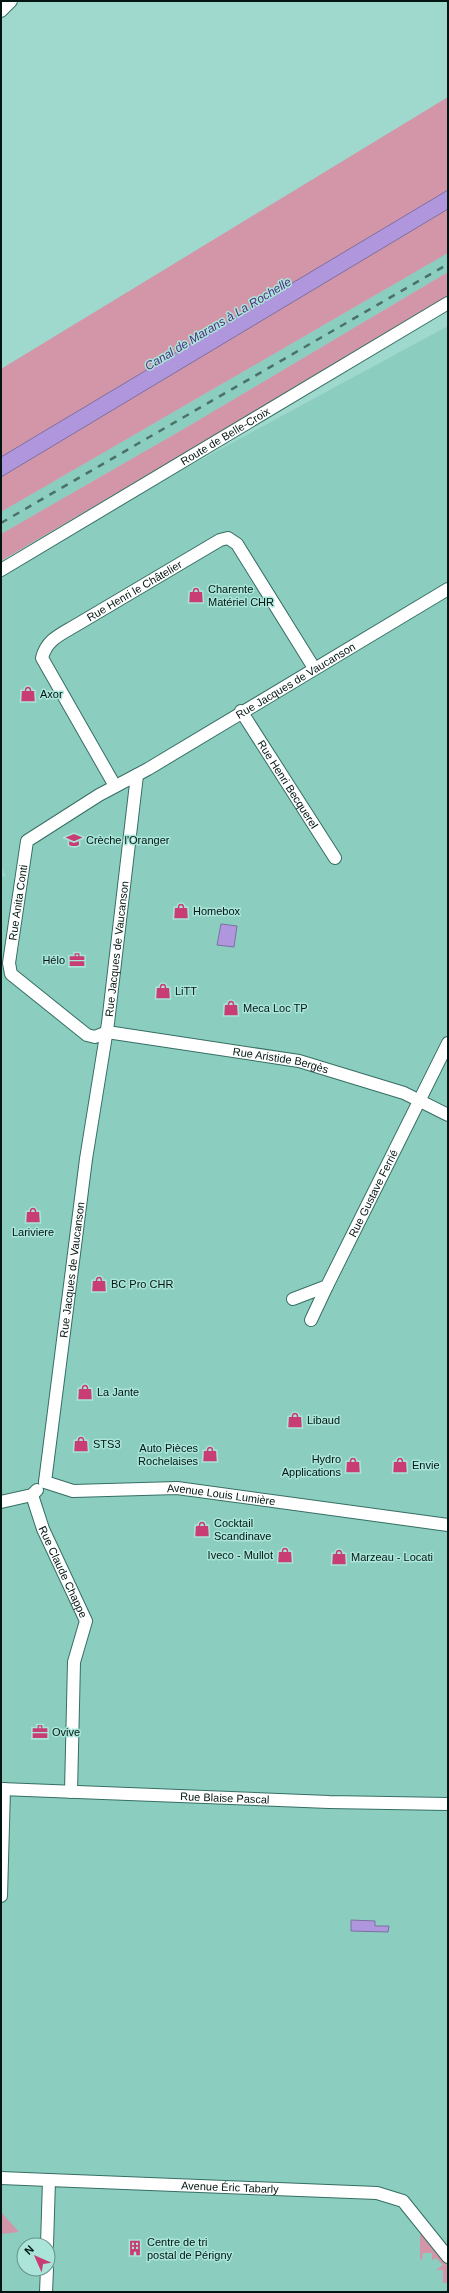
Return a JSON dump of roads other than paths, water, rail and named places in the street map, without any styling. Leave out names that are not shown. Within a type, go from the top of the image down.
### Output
[{"type":"street","name":"Route de Belle-Croix","points":[[1,570],[448,303]]},
{"type":"street","name":"Rue Henri le Châtelier","points":[[115,786],[42,658],[50,642],[73,627],[220,540],[228,538],[237,544],[314,668]]},
{"type":"street","name":"Rue Jacques de Vaucanson","points":[[45,1482],[85,1167],[107,1032],[137,775],[241,711],[448,589]]},
{"type":"street","name":"Rue Henri Becquerel","points":[[241,711],[335,858]]},
{"type":"street","name":"Rue Anita Conti","points":[[107,1032],[95,1037],[87,1035],[15,978],[8,969],[27,841],[115,786],[137,775]]},
{"type":"street","name":"Rue Aristide Bergès","points":[[107,1032],[299,1062],[352,1076],[404,1093],[448,1115]]},
{"type":"street","name":"Rue Gustave Ferrié","points":[[311,1320],[448,1043]]},
{"type":"street","points":[[293,1299],[327,1286]]},
{"type":"street","points":[[1,1502],[32,1495],[45,1482]]},
{"type":"street","name":"Avenue Louis Lumière","points":[[45,1482],[73,1491],[182,1488],[448,1525]]},
{"type":"street","name":"Rue Claude Chappe","points":[[32,1495],[43,1529],[86,1621],[74,1662],[71,1792]]},
{"type":"street","points":[[1,1896],[3,1789]]},
{"type":"street","name":"Rue Blaise Pascal","points":[[3,1789],[329,1802],[448,1804]]},
{"type":"street","name":"Avenue Éric Tabarly","points":[[1,2178],[377,2193],[402,2201],[448,2257]]},
{"type":"street","points":[[47,2237],[49,2180]]},
{"type":"street","points":[[46,2292],[47,2277]]},
{"type":"railway","points":[[1,523],[448,264]]},
{"type":"place","name":"Charente Matériel CHR","points":[[196,595]]},
{"type":"place","name":"Axor","points":[[28,694]]},
{"type":"place","name":"Crèche l'Oranger","points":[[74,840]]},
{"type":"place","name":"Homebox","points":[[181,911]]},
{"type":"place","name":"Hélo","points":[[77,960]]},
{"type":"place","name":"LiTT","points":[[163,991]]},
{"type":"place","name":"Meca Loc TP","points":[[231,1008]]},
{"type":"place","name":"Lariviere","points":[[33,1215]]},
{"type":"place","name":"BC Pro CHR","points":[[99,1284]]},
{"type":"place","name":"La Jante","points":[[85,1392]]},
{"type":"place","name":"Libaud","points":[[295,1420]]},
{"type":"place","name":"STS3","points":[[81,1444]]},
{"type":"place","name":"Auto Pièces Rochelaises","points":[[210,1454]]},
{"type":"place","name":"Hydro Applications","points":[[353,1465]]},
{"type":"place","name":"Envie","points":[[400,1465]]},
{"type":"place","name":"Cocktail Scandinave","points":[[202,1529]]},
{"type":"place","name":"Iveco - Mullot","points":[[285,1555]]},
{"type":"place","name":"Marzeau - Locati","points":[[339,1557]]},
{"type":"place","name":"Ovive","points":[[40,1732]]},
{"type":"place","name":"Centre de tri postal de Périgny","points":[[135,2248]]},
{"type":"water label","name":"Canal de Marans à La Rochelle","points":[[218,324]]}]
